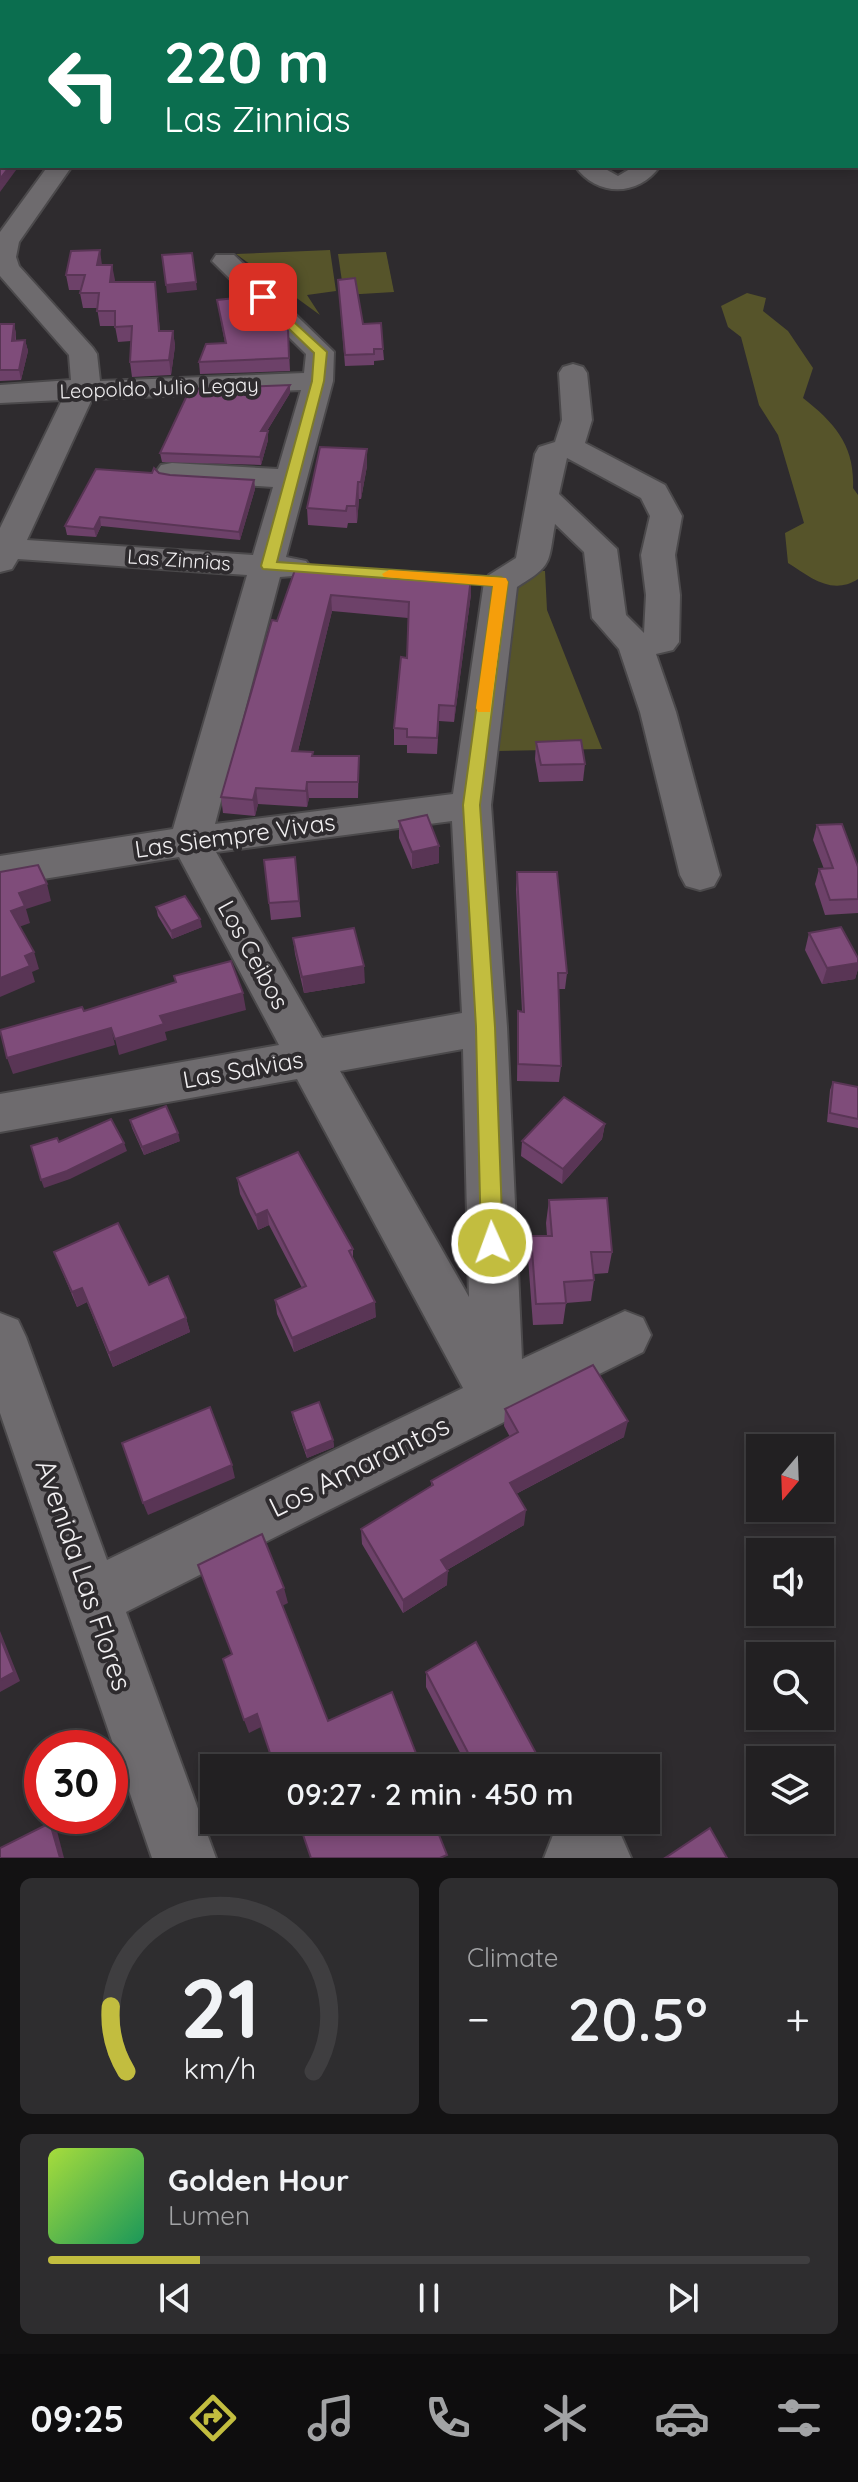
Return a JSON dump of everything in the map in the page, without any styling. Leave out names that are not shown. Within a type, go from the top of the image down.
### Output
[{"type":"street","points":[[2,553],[82,391],[87,369],[83,354],[7,268],[3,257],[6,242],[59,168]]},
{"type":"street","points":[[589,168],[597,178],[619,184],[636,179],[646,168]]},
{"type":"street","points":[[190,841],[269,566],[318,381],[320,352],[225,261]]},
{"type":"street","points":[[568,447],[577,420],[573,373]]},
{"type":"street","name":"Leopoldo Julio Legay","points":[[0,394],[318,381]]},
{"type":"street","points":[[497,1398],[485,1027],[471,805],[485,580],[532,563],[550,454],[568,447],[628,476],[654,492],[666,516],[658,555],[663,595],[661,642],[635,645]]},
{"type":"street","points":[[172,472],[290,479]]},
{"type":"street","points":[[542,495],[600,549],[609,618],[635,645],[658,712],[700,875]]},
{"type":"street","name":"Las Zinnias","points":[[2,553],[330,570]]},
{"type":"street","name":"Las Siempre Vivas","points":[[0,871],[190,841],[471,805]]},
{"type":"street","name":"Los Ceibos","points":[[190,841],[497,1398]]},
{"type":"street","name":"Las Salvias","points":[[0,1113],[485,1027]]},
{"type":"street","name":"Los Amarantos","points":[[92,1598],[625,1335]]},
{"type":"street","name":"Avenida Las Flores","points":[[0,1337],[14,1420],[92,1598],[184,1858]]},
{"type":"shaded area","points":[[330,250],[336,291],[307,295],[320,315],[236,254]]},
{"type":"shaded area","points":[[386,252],[394,292],[344,295],[338,254]]},
{"type":"shaded area","points":[[747,293],[766,298],[763,311],[788,331],[813,368],[803,398],[833,426],[851,460],[853,488],[858,495],[858,579],[848,584],[822,583],[788,563],[785,533],[804,523],[778,435],[759,405],[741,337],[728,327],[721,306]]},
{"type":"shaded area","points":[[512,570],[545,571],[547,610],[602,749],[496,751]]},
{"type":"building","points":[[0,168],[8,168],[0,179]]},
{"type":"building","points":[[100,250],[97,265],[112,265],[110,282],[155,282],[159,331],[173,331],[169,360],[130,362],[132,326],[115,327],[115,311],[97,311],[99,293],[80,293],[85,275],[66,275],[71,251]]},
{"type":"building","points":[[192,253],[196,282],[166,285],[162,255]]},
{"type":"building","points":[[355,278],[363,324],[381,323],[383,349],[374,349],[374,354],[345,355],[338,280]]},
{"type":"building","points":[[245,297],[249,314],[270,313],[274,328],[288,329],[289,358],[199,362],[206,344],[226,343],[217,300]]},
{"type":"building","points":[[0,324],[14,324],[12,341],[25,340],[19,370],[0,370]]},
{"type":"building","points":[[290,385],[261,431],[268,431],[260,457],[160,453],[190,389]]},
{"type":"building","points":[[320,447],[367,449],[361,482],[358,482],[356,506],[347,506],[346,511],[307,508]]},
{"type":"building","points":[[154,468],[159,473],[170,475],[254,480],[239,532],[100,517],[94,529],[65,526],[96,469],[152,473]]},
{"type":"building","points":[[296,567],[471,578],[455,706],[439,705],[437,738],[407,737],[407,729],[394,728],[401,657],[407,658],[409,602],[331,595],[292,751],[313,752],[312,756],[359,756],[358,782],[307,782],[306,791],[256,788],[253,800],[221,797],[272,620],[277,621]]},
{"type":"building","points":[[581,740],[585,764],[541,765],[536,742]]},
{"type":"building","points":[[427,815],[439,846],[412,852],[399,821]]},
{"type":"building","points":[[842,824],[858,867],[858,899],[830,900],[819,869],[833,868],[817,825]]},
{"type":"building","points":[[295,857],[299,901],[269,903],[264,860]]},
{"type":"building","points":[[38,865],[47,884],[19,893],[25,906],[11,911],[34,952],[25,956],[30,966],[0,978],[0,872]]},
{"type":"building","points":[[517,872],[557,872],[567,973],[558,973],[561,1066],[518,1064],[518,1011],[524,1012]]},
{"type":"building","points":[[185,896],[200,919],[171,931],[156,907]]},
{"type":"building","points":[[841,927],[858,963],[827,968],[809,933]]},
{"type":"building","points":[[354,928],[364,966],[302,977],[293,938]]},
{"type":"building","points":[[231,961],[243,993],[160,1016],[164,1024],[115,1039],[111,1028],[7,1058],[0,1030],[82,1007],[84,1011],[176,982],[174,976]]},
{"type":"building","points":[[833,1082],[858,1087],[858,1119],[830,1113]]},
{"type":"building","points":[[564,1097],[605,1124],[563,1169],[522,1141]]},
{"type":"building","points":[[166,1106],[178,1133],[142,1147],[130,1120]]},
{"type":"building","points":[[111,1119],[124,1143],[41,1180],[31,1146],[57,1138],[59,1142]]},
{"type":"building","points":[[298,1152],[353,1249],[349,1251],[375,1302],[292,1338],[275,1300],[306,1286],[267,1210],[256,1215],[237,1178]]},
{"type":"building","points":[[607,1198],[612,1252],[591,1252],[594,1280],[564,1282],[566,1303],[536,1304],[531,1236],[552,1236],[549,1200]]},
{"type":"building","points":[[118,1223],[149,1285],[168,1276],[186,1318],[109,1353],[82,1288],[72,1292],[54,1252]]},
{"type":"building","points":[[593,1365],[628,1421],[510,1483],[526,1510],[441,1560],[448,1571],[403,1600],[361,1529],[433,1485],[431,1481],[518,1432],[505,1409]]},
{"type":"building","points":[[319,1402],[333,1440],[306,1451],[292,1412]]},
{"type":"building","points":[[210,1407],[232,1465],[143,1503],[122,1443]]},
{"type":"building","points":[[262,1534],[284,1588],[277,1592],[328,1721],[392,1692],[416,1754],[270,1754],[257,1714],[244,1720],[223,1659],[232,1654],[198,1565]]},
{"type":"building","points":[[0,1637],[14,1672],[0,1680]]},
{"type":"building","points":[[476,1642],[536,1754],[469,1754],[426,1672]]},
{"type":"building","points":[[710,1828],[727,1858],[665,1858]]},
{"type":"building","points":[[28,1834],[53,1834],[60,1858],[0,1858],[0,1848]]},
{"type":"building","points":[[303,1834],[439,1834],[447,1855],[440,1858],[311,1858]]},
{"type":"slow traffic","points":[[389,574],[501,582],[484,708]]},
{"type":"route","points":[[263,297],[320,352],[318,381],[269,566],[501,582],[471,805],[485,1027],[492,1243]]}]
